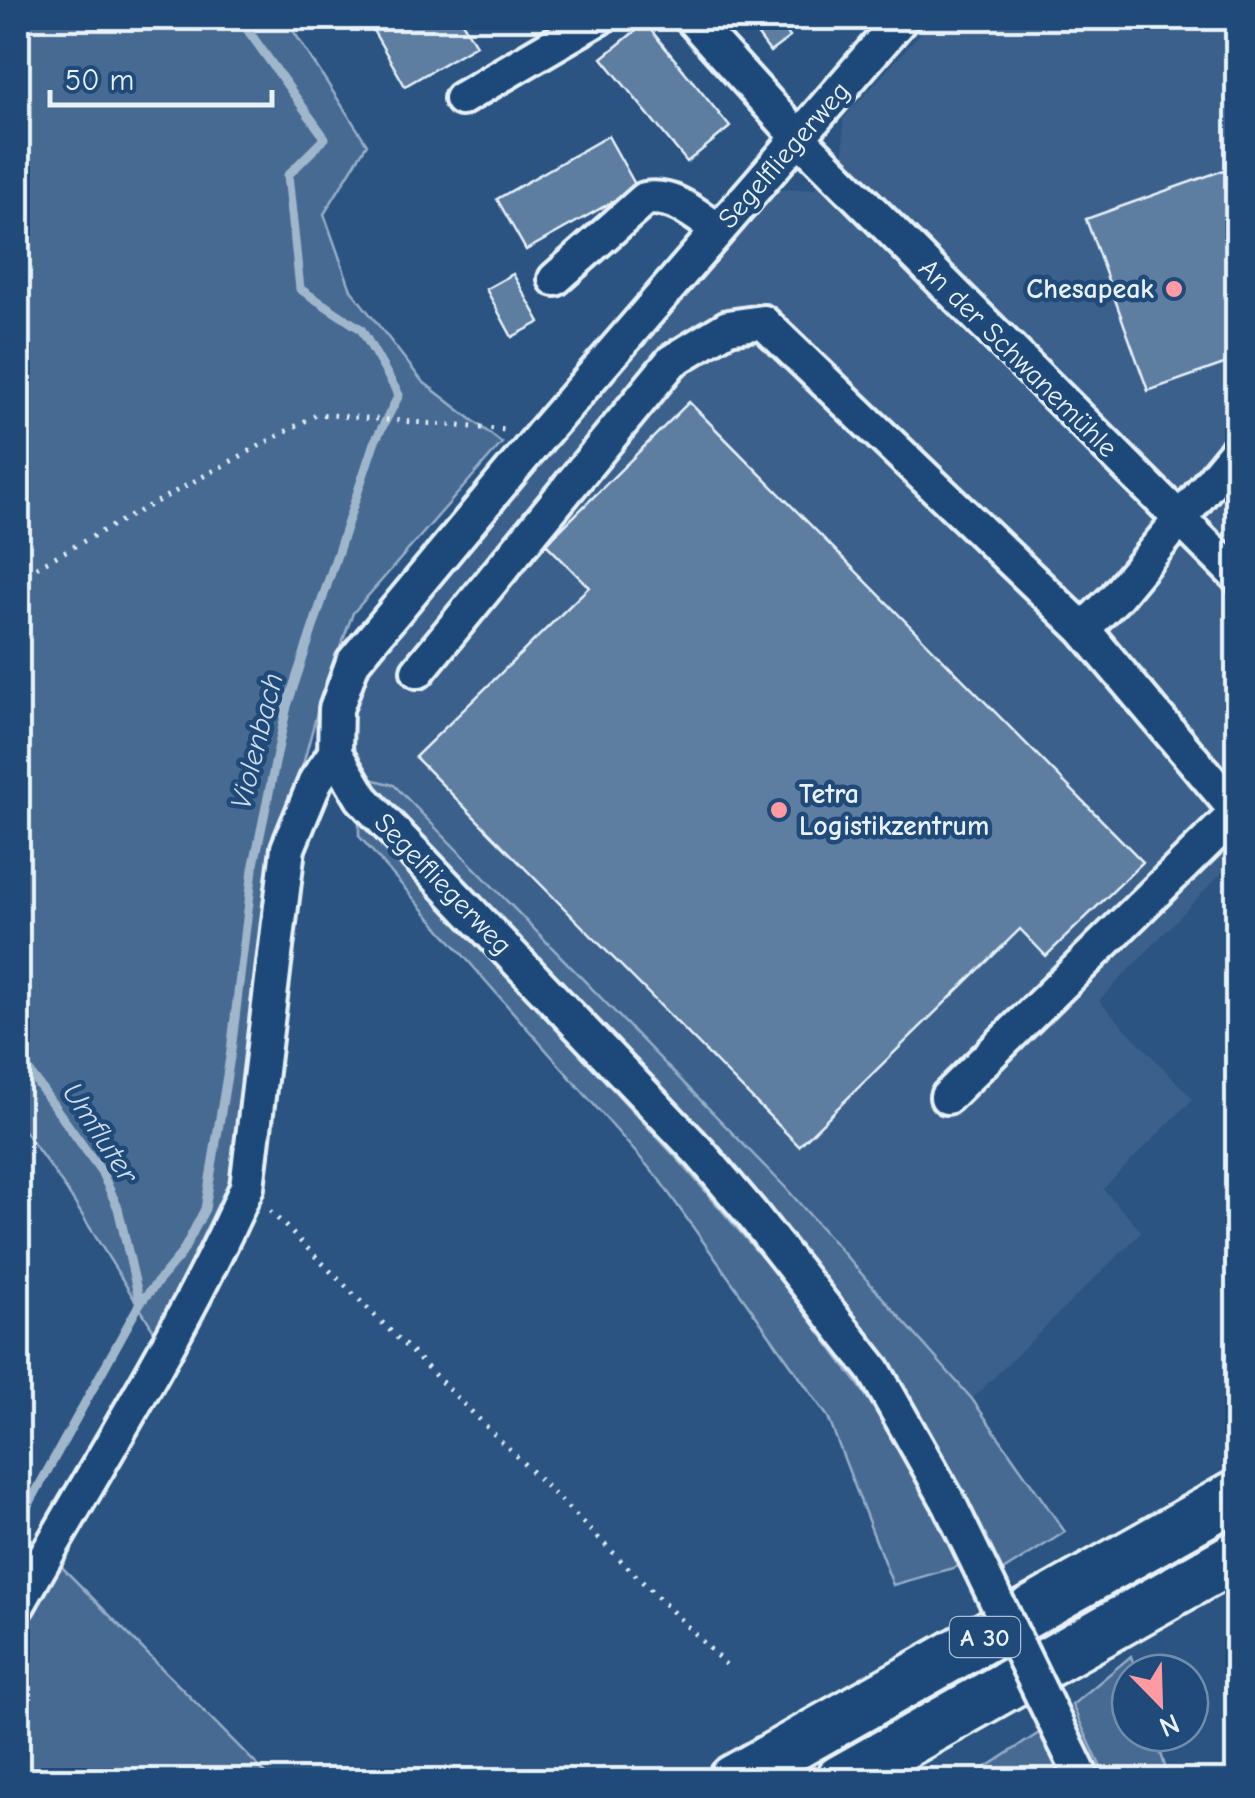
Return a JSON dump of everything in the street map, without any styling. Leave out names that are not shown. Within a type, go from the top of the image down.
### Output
[{"type":"highway","name":"A 30","points":[[733,1780],[1238,1494]]},
{"type":"highway","name":"A 30","points":[[840,1780],[1238,1554]]},
{"type":"street","points":[[461,99],[600,18]]},
{"type":"street","name":"An der Schwanemühle","points":[[691,18],[799,138],[1238,577]]},
{"type":"street","name":"Segelfliegerweg","points":[[902,18],[544,433],[353,662],[336,709],[335,752],[362,798],[700,1153],[752,1213],[874,1370],[950,1504],[1083,1780]]},
{"type":"street","points":[[554,279],[645,198],[658,196],[676,201],[718,230]]},
{"type":"street","points":[[418,671],[672,361],[728,327],[763,322],[1082,629],[1236,812],[948,1097]]},
{"type":"street","points":[[1082,629],[1115,598],[1238,449]]},
{"type":"street","points":[[18,1606],[228,1230],[246,1187],[288,848],[316,780],[335,752]]},
{"type":"path","points":[[18,577],[318,414],[544,433]]},
{"type":"path","points":[[246,1187],[727,1666]]},
{"type":"shaded area","points":[[18,18],[285,18],[367,144],[324,214],[351,290],[422,381],[502,443],[353,613],[320,702],[287,823],[241,1156],[156,1334],[66,1189],[18,1122]]},
{"type":"shaded area","points":[[934,18],[1237,18],[1237,857],[1099,1001],[1193,1099],[1103,1189],[1142,1232],[972,1399],[785,1187],[394,785],[364,777],[354,750],[351,698],[375,652],[778,190],[815,189],[844,160],[843,119]]},
{"type":"shaded area","points":[[364,777],[394,785],[785,1187],[972,1399],[1065,1532],[1003,1571],[923,1426],[768,1214],[500,917]]},
{"type":"shaded area","points":[[359,817],[683,1165],[782,1281],[861,1388],[917,1475],[960,1566],[893,1585],[828,1417],[658,1178],[359,836]]},
{"type":"shaded area","points":[[56,1561],[272,1780],[18,1780],[18,1630]]},
{"type":"shaded area","points":[[1110,1673],[1110,1753],[1161,1753],[1169,1780],[1088,1780],[1103,1772],[1072,1705]]},
{"type":"shaded area","points":[[1039,1733],[1064,1780],[967,1780]]},
{"type":"building","points":[[366,18],[421,18],[424,22],[431,18],[460,18],[476,45],[405,86]]},
{"type":"building","points":[[745,18],[776,18],[790,37],[770,52]]},
{"type":"building","points":[[645,23],[730,127],[687,162],[602,58]]},
{"type":"building","points":[[608,136],[637,188],[526,250],[497,199]]},
{"type":"building","name":"Chesapeak","points":[[1238,165],[1238,359],[1148,391],[1086,219]]},
{"type":"building","points":[[513,274],[540,322],[512,337],[486,289]]},
{"type":"building","name":"Tetra Logistikzentrum","points":[[689,402],[1143,862],[1046,956],[1020,929],[799,1146],[415,757],[589,587],[546,544]]},
{"type":"waterway","name":"Violenbach","points":[[18,1524],[140,1303],[182,1253],[205,1209],[231,1051],[253,869],[287,706],[374,443],[399,395],[361,329],[300,289],[288,175],[325,138],[239,18]]},
{"type":"waterway","name":"Umfluter","points":[[18,1056],[101,1171],[118,1208],[140,1303]]},
{"type":"place","name":"Chesapeak","points":[[1174,289]]},
{"type":"place","name":"Tetra Logistikzentrum","points":[[779,810]]}]
